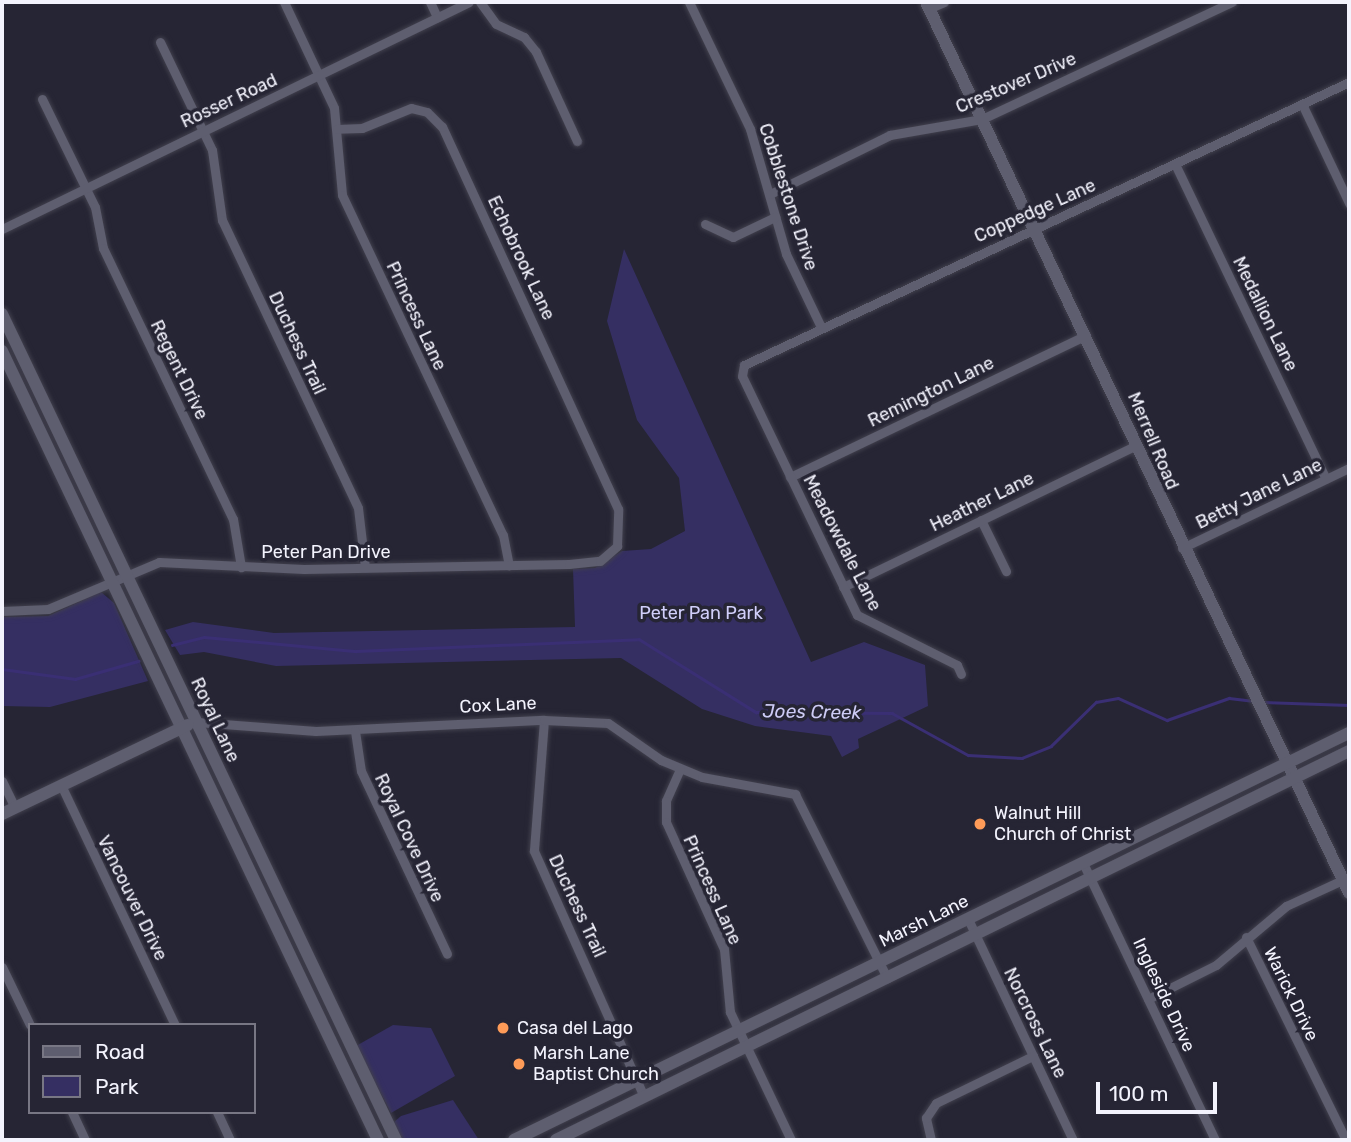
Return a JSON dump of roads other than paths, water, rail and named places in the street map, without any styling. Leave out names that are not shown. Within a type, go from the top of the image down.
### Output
[{"type":"main road","name":"Merrell Road","points":[[928,5],[1086,335],[1182,548],[1287,764],[1346,878],[1349,892]]},
{"type":"main road","name":"Royal Lane","points":[[2,314],[396,1140]]},
{"type":"main road","name":"Royal Lane","points":[[2,351],[378,1140]]},
{"type":"main road","name":"Cox Lane","points":[[2,814],[197,722]]},
{"type":"main road","name":"Marsh Lane","points":[[514,1140],[1349,733]]},
{"type":"main road","name":"Marsh Lane","points":[[556,1140],[1349,751]]},
{"type":"main road","points":[[236,840],[251,834]]},
{"type":"main road","points":[[322,1023],[337,1017]]},
{"type":"main road","points":[[567,1114],[575,1131]]},
{"type":"street","name":"Princess Lane","points":[[285,2],[320,75],[337,129],[342,195],[503,535],[509,565]]},
{"type":"street","points":[[430,2],[438,17]]},
{"type":"street","name":"Rosser Road","points":[[2,229],[469,2]]},
{"type":"street","points":[[480,2],[496,24],[524,37],[536,52],[577,141]]},
{"type":"street","name":"Cobblestone Drive","points":[[689,2],[750,129],[775,217],[821,327]]},
{"type":"street","points":[[928,5],[944,2]]},
{"type":"street","name":"Crestover Drive","points":[[770,194],[890,135],[982,118],[1232,2]]},
{"type":"street","name":"Duchess Trail","points":[[160,42],[215,161],[222,220],[358,508],[365,568]]},
{"type":"street","name":"Coppedge Lane","points":[[742,376],[744,365],[821,327],[1349,82]]},
{"type":"street","name":"Regent Drive","points":[[42,99],[86,187],[103,248],[233,519],[241,567]]},
{"type":"street","points":[[1302,104],[1349,204]]},
{"type":"street","name":"Echobrook Lane","points":[[337,129],[362,128],[411,108],[435,118],[618,509]]},
{"type":"street","name":"Medallion Lane","points":[[1175,164],[1326,479]]},
{"type":"street","points":[[705,224],[733,237],[775,217]]},
{"type":"street","name":"Remington Lane","points":[[790,477],[1086,335]]},
{"type":"street","name":"Meadowdale Lane","points":[[742,376],[843,587],[867,626],[925,647],[957,665],[961,674]]},
{"type":"street","name":"Heather Lane","points":[[843,587],[1135,446]]},
{"type":"street","name":"Betty Jane Lane","points":[[1182,548],[1349,468]]},
{"type":"street","name":"Peter Pan Drive","points":[[2,611],[48,610],[126,572],[159,562],[241,567],[365,568],[600,561],[621,537],[618,509]]},
{"type":"street","points":[[981,520],[1006,571]]},
{"type":"street","name":"Duchess Trail","points":[[544,720],[534,851],[644,1097]]},
{"type":"street","name":"Cox Lane","points":[[197,722],[355,731],[544,720],[608,723],[680,769],[795,794],[887,978]]},
{"type":"street","name":"Royal Cove Drive","points":[[355,731],[360,771],[447,954]]},
{"type":"street","name":"Princess Lane","points":[[680,769],[666,801],[666,822],[724,949],[727,1001],[792,1140]]},
{"type":"street","points":[[2,781],[15,807]]},
{"type":"street","name":"Vancouver Drive","points":[[61,785],[174,1023]]},
{"type":"street","name":"Ingleside Drive","points":[[1083,863],[1215,1140]]},
{"type":"street","points":[[1148,999],[1216,965],[1246,936],[1286,906],[1346,878]]},
{"type":"street","name":"Norcross Lane","points":[[968,919],[1073,1140]]},
{"type":"street","name":"Warick Drive","points":[[1246,936],[1346,1140]]},
{"type":"street","points":[[2,967],[29,1023]]},
{"type":"street","points":[[930,1140],[926,1118],[936,1103],[1033,1056]]},
{"type":"street","points":[[73,1114],[85,1140]]},
{"type":"street","points":[[218,1114],[230,1140]]},
{"type":"waterway","name":"Joes Creek","points":[[172,645],[204,637],[356,651],[639,639],[756,712],[892,713],[968,755],[1022,758],[1051,746],[1096,702],[1118,698],[1167,720],[1229,698],[1252,701]]},
{"type":"waterway","name":"Joes Creek","points":[[2,669],[75,679],[138,661]]},
{"type":"waterway","name":"Joes Creek","points":[[1262,702],[1349,705]]},
{"type":"place","name":"Walnut Hill Church of Christ","points":[[980,824]]},
{"type":"place","name":"Casa del Lago","points":[[503,1028]]},
{"type":"place","name":"Marsh Lane Baptist Church","points":[[519,1064]]},
{"type":"park label","name":"Peter Pan Park","points":[[701,613]]}]
